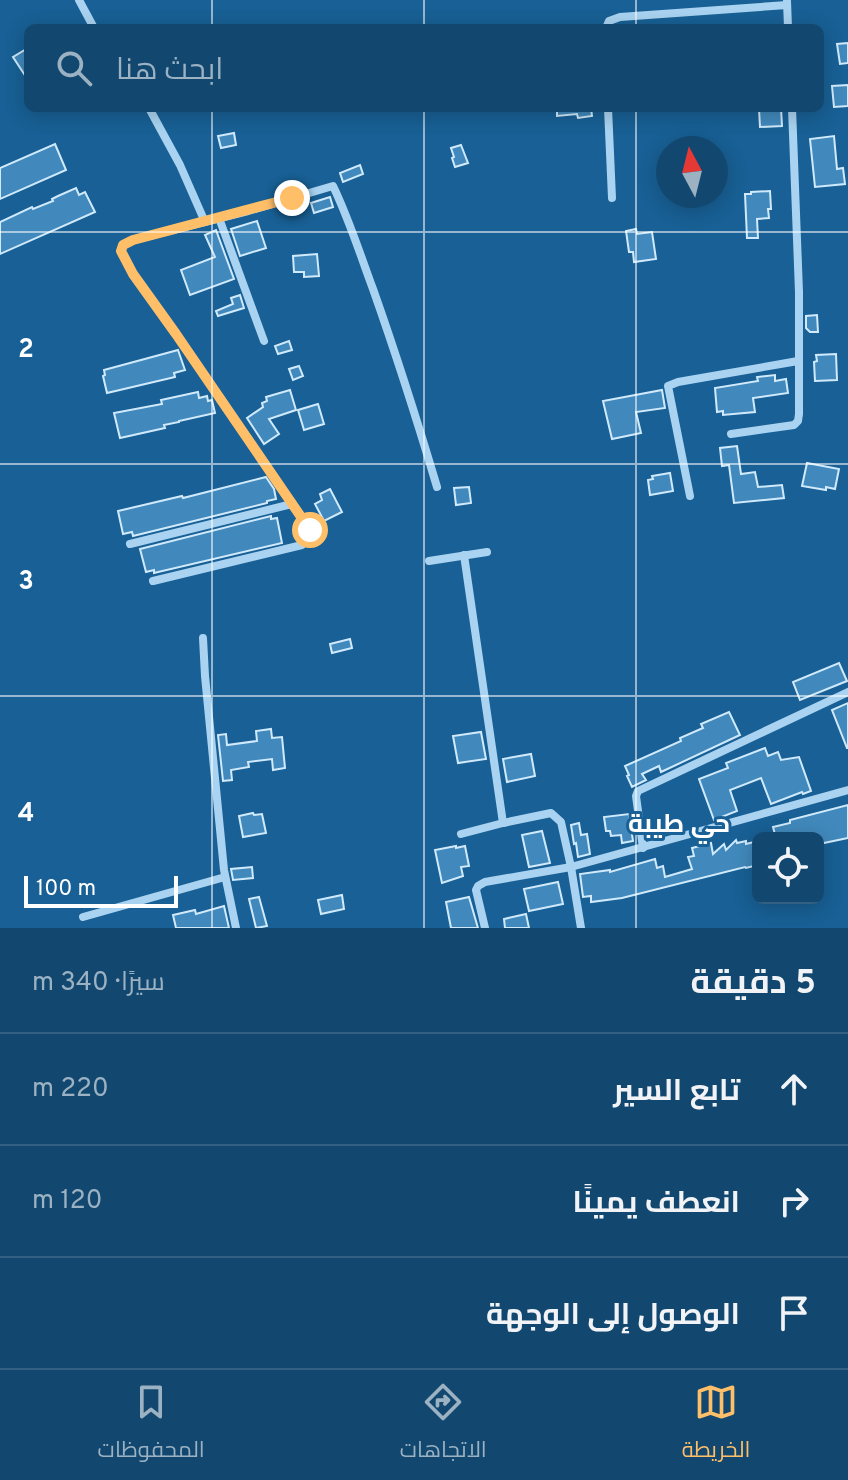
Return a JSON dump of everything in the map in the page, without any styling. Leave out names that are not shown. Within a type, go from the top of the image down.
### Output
[{"type":"street","points":[[79,0],[92,24]]},
{"type":"street","points":[[608,24],[620,17],[787,3],[788,24]]},
{"type":"street","points":[[151,112],[180,165],[205,222]]},
{"type":"street","points":[[608,112],[612,198]]},
{"type":"street","points":[[731,434],[794,425],[799,414],[799,292],[792,112]]},
{"type":"street","points":[[153,581],[302,545],[310,538],[310,530],[133,274],[121,254],[123,245],[133,240],[333,186],[378,303],[437,487]]},
{"type":"street","points":[[219,218],[264,341]]},
{"type":"street","points":[[690,496],[668,386],[798,361]]},
{"type":"street","points":[[130,544],[292,504]]},
{"type":"street","points":[[429,561],[487,552]]},
{"type":"street","points":[[464,555],[503,823]]},
{"type":"street","points":[[203,638],[225,877],[236,928]]},
{"type":"street","points":[[643,848],[636,796],[638,791],[848,692]]},
{"type":"street","points":[[485,928],[476,890],[478,886],[496,879],[571,867],[848,790]]},
{"type":"street","points":[[461,834],[551,813],[557,817],[561,822],[571,867],[581,928]]},
{"type":"street","points":[[83,917],[225,877]]},
{"type":"building","points":[[848,43],[848,63],[840,64],[837,44]]},
{"type":"building","points":[[24,50],[24,74],[13,57]]},
{"type":"building","points":[[848,85],[848,106],[834,107],[832,86]]},
{"type":"building","points":[[557,112],[592,112],[592,116],[578,118],[577,114],[557,116]]},
{"type":"building","points":[[759,112],[781,112],[782,126],[760,127]]},
{"type":"building","points":[[234,133],[236,145],[221,148],[218,136]]},
{"type":"building","points":[[834,136],[837,169],[843,168],[845,184],[815,187],[810,139]]},
{"type":"building","points":[[55,144],[66,170],[0,199],[0,168]]},
{"type":"building","points":[[461,145],[468,163],[455,167],[451,148]]},
{"type":"building","points":[[360,165],[363,174],[343,182],[340,173]]},
{"type":"building","points":[[76,188],[79,195],[85,192],[95,212],[0,254],[0,222],[53,201]]},
{"type":"building","points":[[770,191],[769,218],[757,219],[758,238],[747,238],[745,194]]},
{"type":"building","points":[[330,197],[333,207],[314,213],[311,203]]},
{"type":"building","points":[[257,221],[266,248],[240,256],[231,229]]},
{"type":"building","points":[[636,229],[637,234],[652,232],[656,259],[634,262],[626,231]]},
{"type":"building","points":[[216,230],[234,279],[190,295],[181,270],[215,257],[205,235]]},
{"type":"building","points":[[317,254],[319,276],[304,277],[304,272],[294,272],[293,256]]},
{"type":"building","points":[[240,295],[244,308],[218,316],[216,311],[233,304],[231,298]]},
{"type":"building","points":[[817,315],[818,332],[810,332],[806,328],[806,316]]},
{"type":"building","points":[[289,341],[292,350],[278,354],[275,346]]},
{"type":"building","points":[[178,350],[185,370],[174,373],[175,377],[107,393],[104,370]]},
{"type":"building","points":[[836,354],[837,380],[815,381],[816,355]]},
{"type":"building","points":[[299,366],[303,376],[293,380],[289,369]]},
{"type":"building","points":[[775,375],[775,381],[786,379],[788,393],[753,398],[755,412],[723,415],[723,411],[717,412],[715,388]]},
{"type":"building","points":[[290,390],[296,410],[269,419],[279,434],[264,444],[247,418],[263,407],[266,397]]},
{"type":"building","points":[[662,390],[665,408],[636,412],[641,433],[612,439],[603,401]]},
{"type":"building","points":[[198,392],[199,398],[207,396],[208,401],[212,400],[215,413],[120,438],[114,413],[162,404],[161,400]]},
{"type":"building","points":[[318,404],[324,424],[304,430],[298,410]]},
{"type":"building","points":[[737,446],[741,474],[755,472],[758,487],[782,485],[784,498],[734,503],[729,465],[722,466],[720,448]]},
{"type":"building","points":[[807,463],[839,469],[835,489],[802,486]]},
{"type":"building","points":[[670,473],[673,491],[650,495],[648,480],[653,479],[652,476]]},
{"type":"building","points":[[266,477],[276,499],[267,503],[133,536],[132,532],[123,534],[118,511]]},
{"type":"building","points":[[469,487],[471,503],[456,505],[454,488]]},
{"type":"building","points":[[330,489],[342,512],[324,521],[315,504],[322,500],[320,494]]},
{"type":"building","points":[[271,516],[271,519],[277,518],[282,543],[154,573],[154,570],[146,572],[140,549]]},
{"type":"building","points":[[350,639],[352,648],[332,653],[330,644]]},
{"type":"building","points":[[839,663],[847,681],[800,700],[793,682]]},
{"type":"building","points":[[848,703],[848,748],[847,748],[832,710]]},
{"type":"building","points":[[729,712],[740,735],[661,772],[659,766],[642,774],[646,780],[632,787],[625,766],[681,741],[680,738],[703,728],[701,724]]},
{"type":"building","points":[[271,729],[272,738],[282,737],[285,768],[273,770],[272,759],[248,762],[249,767],[231,770],[232,780],[223,781],[218,735],[226,734],[227,745],[257,741],[256,731]]},
{"type":"building","points":[[481,732],[486,759],[458,763],[453,736]]},
{"type":"building","points":[[765,748],[768,756],[778,752],[781,760],[799,757],[811,791],[771,804],[761,778],[730,790],[737,811],[714,820],[699,779],[728,768],[726,763]]},
{"type":"building","points":[[531,754],[535,776],[507,782],[503,759]]},
{"type":"building","points":[[848,805],[848,838],[824,843],[824,832],[774,832],[773,827],[790,823],[790,820]]},
{"type":"building","points":[[262,814],[266,833],[243,837],[239,816]]},
{"type":"building","points":[[629,814],[633,841],[622,843],[621,835],[611,836],[610,831],[606,831],[604,817]]},
{"type":"building","points":[[579,823],[581,835],[587,834],[590,854],[578,857],[571,825]]},
{"type":"building","points":[[542,831],[550,863],[529,867],[522,835]]},
{"type":"building","points":[[736,840],[737,843],[752,842],[752,866],[622,898],[591,902],[591,896],[583,897],[580,874],[610,872],[655,859],[657,868],[663,866],[665,877],[692,869],[688,857],[694,856],[692,848],[711,843],[713,854],[724,844],[726,850]]},
{"type":"building","points":[[465,846],[469,866],[461,867],[463,876],[442,883],[435,850]]},
{"type":"building","points":[[252,867],[253,878],[233,880],[231,869]]},
{"type":"building","points":[[558,882],[563,904],[529,911],[524,889]]},
{"type":"building","points":[[342,895],[344,909],[321,914],[318,900]]},
{"type":"building","points":[[259,897],[267,926],[256,928],[249,899]]},
{"type":"building","points":[[469,897],[478,928],[451,928],[446,902]]},
{"type":"building","points":[[224,906],[229,928],[176,928],[173,915],[195,910],[196,914]]},
{"type":"building","points":[[526,914],[529,928],[505,928],[504,919]]},
{"type":"district","name":"حي طيبة","points":[[679,823]]},
{"type":"route","points":[[292,198],[133,240],[123,245],[121,254],[310,530]]}]
